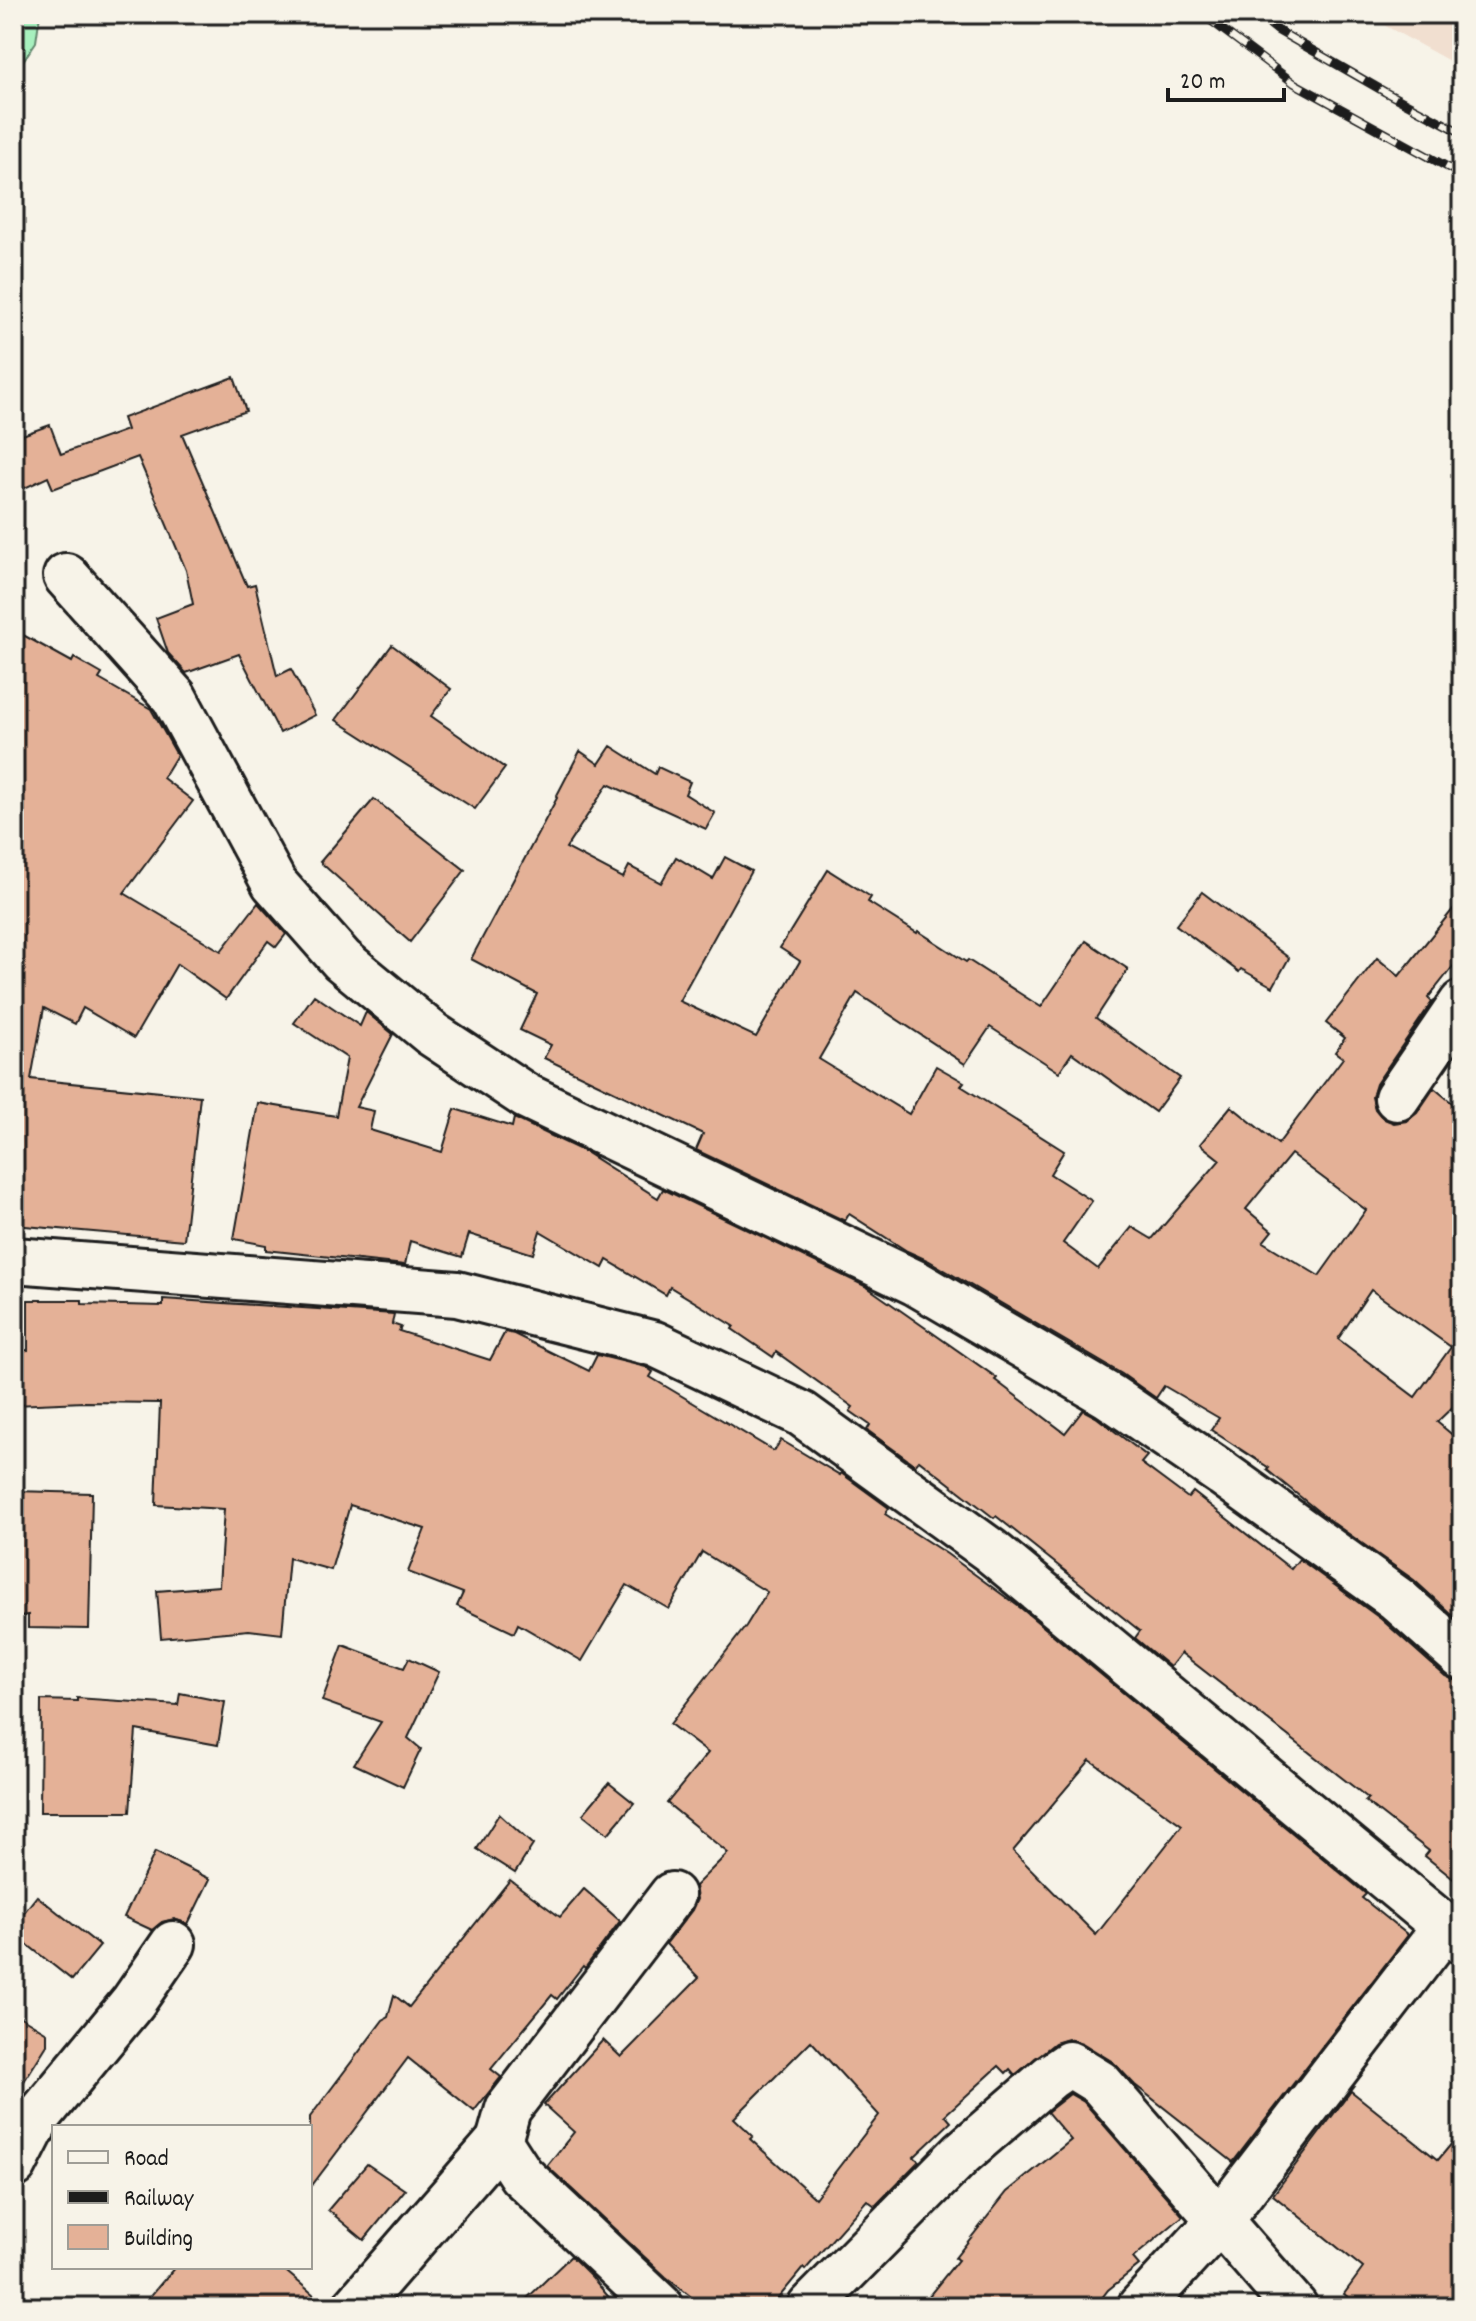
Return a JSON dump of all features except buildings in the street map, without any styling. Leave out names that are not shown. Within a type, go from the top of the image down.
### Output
[{"type":"street","points":[[66,576],[174,697],[274,883],[342,960],[432,1034],[526,1096],[916,1283],[1109,1396],[1397,1599],[1462,1657]]},
{"type":"street","points":[[1397,1098],[1462,1003]]},
{"type":"street","points":[[14,1260],[457,1294],[655,1344],[802,1414],[991,1551],[1454,1934],[1220,2220],[1140,2307]]},
{"type":"street","points":[[355,2307],[499,2141],[508,2109],[672,1895]]},
{"type":"street","points":[[14,2165],[39,2116],[133,2002],[173,1944]]},
{"type":"street","points":[[810,2307],[962,2153],[1069,2064],[1100,2083],[1295,2307]]},
{"type":"street","points":[[499,2141],[521,2175],[661,2307]]},
{"type":"shaded area","points":[[1364,14],[1462,14],[1462,68]]},
{"type":"green space","points":[[14,14],[40,14],[36,42],[14,74]]},
{"type":"railway","points":[[1202,14],[1294,83],[1462,175]]},
{"type":"railway","points":[[1257,14],[1277,30],[1462,133]]}]
